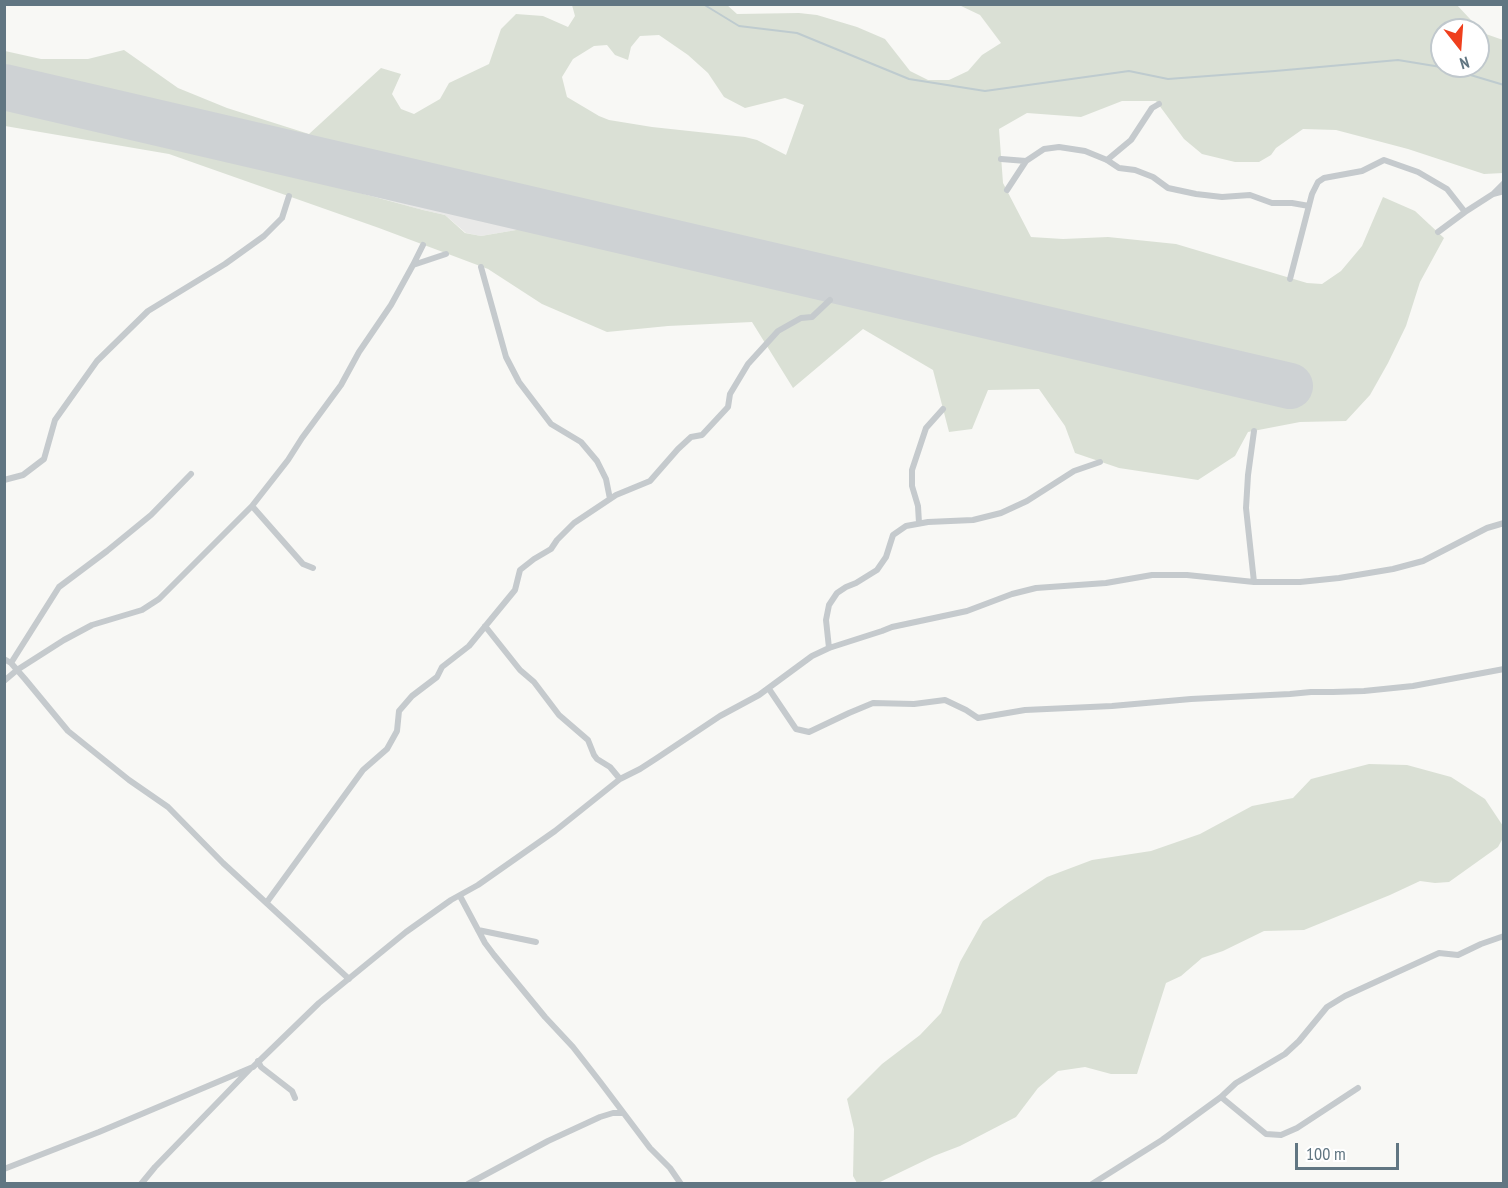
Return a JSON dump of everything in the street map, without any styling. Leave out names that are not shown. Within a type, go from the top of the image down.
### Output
[{"type":"street","points":[[1107,160],[1131,140],[1152,108],[1159,104]]},
{"type":"street","points":[[1007,190],[1026,161],[1044,149],[1059,147],[1085,151],[1119,168],[1135,170],[1153,177],[1168,188],[1222,198],[1250,195],[1272,203],[1309,206]]},
{"type":"street","points":[[1001,159],[1026,161]]},
{"type":"street","points":[[1290,279],[1312,194],[1318,182],[1324,178],[1362,171],[1383,160],[1418,172],[1448,189],[1465,212]]},
{"type":"street","points":[[1438,232],[1493,194],[1503,183]]},
{"type":"street","points":[[1493,194],[1503,191]]},
{"type":"street","points":[[4,480],[23,475],[44,459],[55,420],[97,360],[148,311],[225,264],[264,236],[282,218],[289,196]]},
{"type":"street","points":[[4,681],[64,640],[92,625],[142,610],[159,599],[252,506],[341,385],[359,352],[391,304],[423,245]]},
{"type":"street","points":[[413,265],[447,254]]},
{"type":"street","points":[[481,267],[506,357],[519,382],[551,424],[581,442],[597,461],[606,479],[610,499]]},
{"type":"street","points":[[267,902],[363,770],[387,748],[397,731],[399,711],[412,696],[437,677],[442,667],[468,646],[515,590],[520,570],[551,549],[574,523],[610,499],[650,482],[678,448],[691,437],[702,435],[728,407],[730,394],[748,364],[778,331],[801,318],[812,317],[830,300]]},
{"type":"street","points":[[919,524],[918,506],[912,486],[912,470],[926,428],[943,409]]},
{"type":"street","points":[[1254,431],[1246,508],[1254,582]]},
{"type":"street","points":[[830,648],[826,620],[829,605],[837,593],[846,586],[856,583],[877,570],[885,557],[893,535],[906,526],[973,520],[1001,513],[1027,501],[1074,471],[1100,462]]},
{"type":"street","points":[[11,663],[59,587],[151,515],[191,474]]},
{"type":"street","points":[[252,506],[303,564],[313,568]]},
{"type":"street","points":[[141,1184],[184,1136],[258,1061],[319,1003],[406,932],[555,831],[620,778],[640,769],[720,716],[769,689],[812,656],[892,627],[967,611],[1012,594],[1036,588],[1106,583],[1152,575],[1187,575],[1254,582],[1300,582],[1339,578],[1393,569],[1423,561],[1487,528],[1503,523]]},
{"type":"street","points":[[485,626],[520,670],[534,682],[559,715],[588,740],[597,759],[610,767],[620,778]]},
{"type":"street","points":[[4,659],[11,663],[68,731],[129,780],[168,807],[223,863],[349,979]]},
{"type":"street","points":[[769,689],[796,729],[808,732],[873,704],[914,704],[945,700],[978,718],[1025,710],[1311,692],[1364,691],[1413,686],[1503,669]]},
{"type":"street","points":[[460,896],[485,943],[500,963],[573,1047],[650,1148],[670,1168],[681,1184]]},
{"type":"street","points":[[478,930],[537,942]]},
{"type":"street","points":[[1092,1184],[1162,1140],[1221,1097],[1236,1083],[1285,1054],[1327,1007],[1345,996],[1440,953],[1458,955],[1503,936]]},
{"type":"street","points":[[258,1061],[261,1067],[292,1091],[295,1098]]},
{"type":"street","points":[[4,1169],[253,1067]]},
{"type":"street","points":[[1221,1097],[1266,1134],[1281,1135],[1297,1128],[1358,1088]]},
{"type":"street","points":[[468,1184],[548,1141],[600,1117],[623,1113]]},
{"type":"shaded area","points":[[726,4],[737,14],[817,15],[857,27],[885,39],[910,71],[928,80],[949,80],[968,71],[982,55],[1001,43],[980,15],[959,5],[1457,5],[1469,18],[1430,18],[1430,78],[1490,78],[1490,35],[1503,40],[1503,173],[1484,174],[1408,149],[1336,130],[1303,129],[1259,162],[1235,162],[1202,154],[1184,139],[1156,101],[1122,101],[1081,117],[1027,113],[999,129],[1003,183],[1031,237],[1063,239],[1108,237],[1176,244],[1307,283],[1322,284],[1341,271],[1362,246],[1383,197],[1415,211],[1444,238],[1420,282],[1406,326],[1388,363],[1370,395],[1346,421],[1300,422],[1248,432],[1235,456],[1198,480],[1119,468],[1075,453],[1065,426],[1039,389],[988,390],[972,429],[949,432],[933,370],[863,329],[793,388],[752,322],[607,332],[542,304],[488,269],[169,154],[5,126],[5,106],[286,173],[445,215],[465,233],[481,236],[522,229],[543,231],[1285,402],[1298,376],[1236,357],[1030,318],[772,255],[449,181],[229,125],[5,72],[5,51],[41,59],[88,59],[124,50],[178,88],[227,108],[309,134],[381,68],[401,74],[392,94],[401,109],[414,114],[440,99],[449,83],[489,64],[501,29],[516,14],[543,16],[568,27],[575,16],[572,5]],"holes":[[[659,35],[688,55],[708,73],[724,97],[745,108],[785,98],[804,105],[786,155],[757,140],[745,137],[609,120],[567,97],[562,77],[573,59],[594,46],[607,45],[615,55],[628,60],[631,47],[640,36]]]},
{"type":"shaded area","points":[[5,72],[229,125],[449,181],[772,255],[1030,318],[1236,357],[1299,376],[1285,402],[543,231],[522,229],[481,236],[466,233],[445,215],[286,173],[5,106]]},
{"type":"shaded area","points":[[1369,764],[1407,765],[1451,777],[1485,799],[1503,826],[1503,838],[1498,847],[1449,882],[1420,881],[1304,930],[1264,931],[1223,951],[1202,958],[1181,976],[1166,983],[1137,1074],[1111,1074],[1085,1067],[1058,1071],[1038,1088],[1016,1117],[960,1146],[878,1183],[857,1183],[853,1176],[854,1129],[847,1099],[882,1064],[920,1035],[941,1013],[960,962],[983,921],[1047,877],[1092,860],[1151,851],[1200,834],[1252,806],[1293,798],[1311,779]]},
{"type":"waterway","points":[[703,4],[739,26],[797,33],[909,79],[985,91],[1129,71],[1168,79],[1398,60],[1447,68],[1504,85]]},
{"type":"runway","points":[[4,87],[1290,386]]}]
